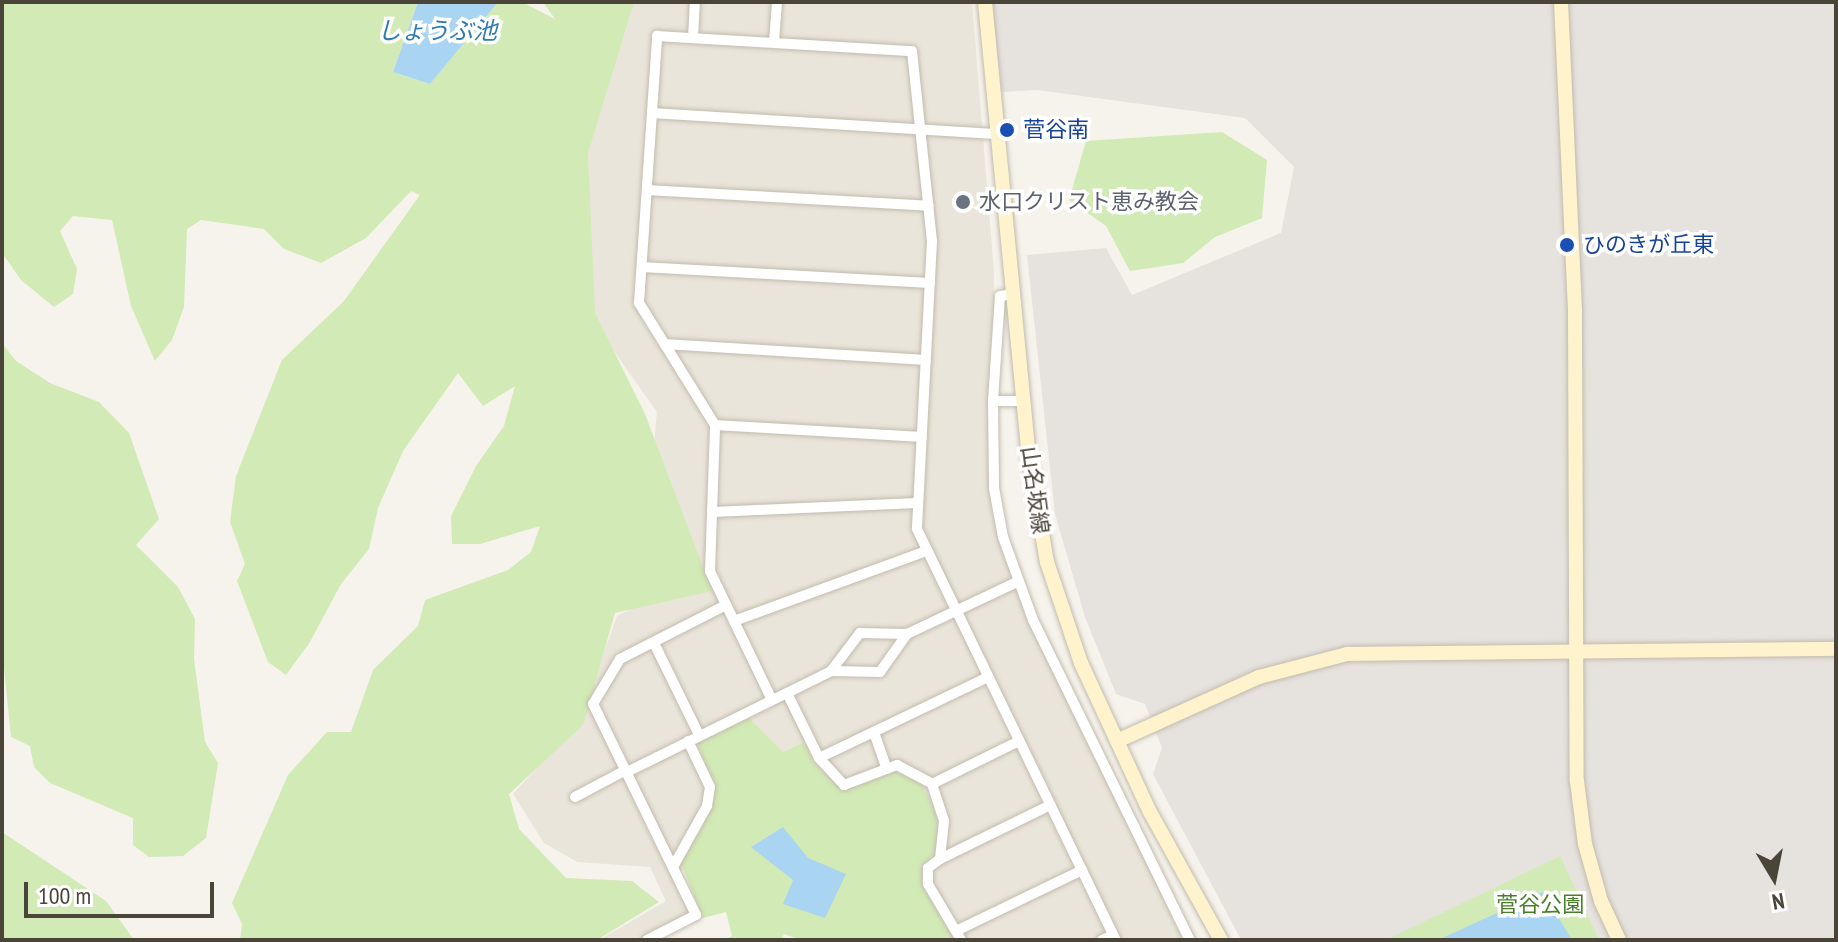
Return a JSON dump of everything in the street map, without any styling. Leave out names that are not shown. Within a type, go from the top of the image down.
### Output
[{"type":"street","points":[[693,38],[695,2]]},
{"type":"street","points":[[774,42],[777,2]]},
{"type":"street","name":"山名坂線","points":[[985,2],[1024,401],[1047,562],[1068,629],[1117,741],[1221,940]]},
{"type":"street","points":[[1561,2],[1575,315],[1577,781],[1585,844],[1601,901],[1619,940]]},
{"type":"street","points":[[772,700],[710,571],[715,425],[639,303],[657,36],[912,51],[929,206],[930,283],[917,529],[1115,937],[1102,940]]},
{"type":"street","points":[[652,113],[998,134]]},
{"type":"street","points":[[647,190],[929,206]]},
{"type":"street","points":[[642,267],[930,283]]},
{"type":"street","points":[[1014,294],[1000,296],[993,401],[994,488],[1017,582],[1190,940]]},
{"type":"street","points":[[665,344],[926,360]]},
{"type":"street","points":[[993,401],[1024,401]]},
{"type":"street","points":[[715,425],[922,437]]},
{"type":"street","points":[[712,512],[917,503]]},
{"type":"street","points":[[734,621],[926,551]]},
{"type":"street","points":[[575,797],[831,671],[860,633],[907,634],[1017,582]]},
{"type":"street","points":[[647,940],[696,915],[593,704],[620,659],[726,605]]},
{"type":"street","points":[[831,671],[880,672],[907,634]]},
{"type":"street","points":[[654,643],[699,735]]},
{"type":"street","points":[[1117,741],[1259,677],[1319,659],[1377,651],[1836,649]]},
{"type":"street","points":[[819,758],[988,677]]},
{"type":"street","points":[[787,693],[819,758],[844,785],[887,769],[906,766],[932,784],[944,821],[940,859]]},
{"type":"street","points":[[874,732],[887,769]]},
{"type":"street","points":[[673,867],[707,806],[710,787],[688,741]]},
{"type":"street","points":[[932,784],[1019,741]]},
{"type":"street","points":[[1050,805],[940,859],[928,868],[928,884],[960,935],[1082,870]]},
{"type":"shaded area","points":[[631,2],[972,2],[994,272],[991,507],[1015,587],[1183,940],[956,940],[923,886],[922,867],[936,851],[940,821],[921,783],[896,771],[842,790],[814,763],[804,742],[783,752],[697,750],[715,786],[714,798],[681,873],[703,918],[658,940],[599,940],[666,901],[650,867],[577,862],[544,843],[513,794],[579,721],[617,616],[701,575],[654,444],[657,412],[591,319],[584,153]]},
{"type":"shaded area","points":[[992,2],[1836,2],[1836,940],[1241,940],[1153,774],[1162,748],[1145,704],[1116,694],[1085,617],[1055,514],[1027,255],[1106,248],[1132,295],[1281,233],[1294,167],[1245,118],[1037,90],[1002,92]]},
{"type":"green space","points":[[2,2],[418,2],[393,72],[430,84],[498,2],[522,2],[555,19],[543,2],[634,2],[588,153],[595,313],[645,414],[712,591],[615,613],[583,725],[509,794],[519,829],[566,878],[632,881],[659,902],[597,940],[240,940],[242,924],[232,903],[288,775],[327,732],[351,732],[373,670],[418,626],[425,600],[508,570],[531,552],[540,526],[480,544],[452,544],[451,516],[476,466],[504,426],[515,386],[483,406],[458,373],[403,451],[378,508],[369,549],[341,584],[310,642],[286,675],[268,662],[237,581],[245,564],[230,522],[236,476],[282,360],[344,301],[420,195],[411,191],[366,238],[321,263],[284,249],[264,229],[201,220],[187,229],[184,307],[172,340],[155,361],[131,306],[112,220],[73,216],[60,231],[77,269],[73,294],[54,307],[21,280],[2,253]]},
{"type":"green space","points":[[1222,132],[1267,160],[1262,218],[1215,237],[1183,263],[1130,271],[1106,226],[1069,200],[1086,141]]},
{"type":"green space","points":[[2,343],[16,361],[50,383],[99,402],[129,433],[159,519],[136,545],[178,587],[195,619],[194,659],[205,742],[218,763],[206,838],[183,856],[149,857],[133,845],[133,818],[50,783],[34,767],[30,746],[11,737],[2,648]]},
{"type":"green space","points":[[748,717],[783,752],[804,742],[814,763],[842,790],[895,771],[921,783],[940,821],[936,851],[922,867],[923,886],[956,940],[801,940],[784,934],[781,940],[724,940],[732,936],[726,912],[703,918],[680,861],[714,798],[698,742]]},
{"type":"green space","points":[[2,832],[106,901],[134,940],[2,940]]},
{"type":"green space","name":"菅谷公園","points":[[1560,856],[1599,940],[1386,940]]},
{"type":"water","name":"しょうぶ池","points":[[418,2],[498,2],[430,84],[393,72]]},
{"type":"water","points":[[783,827],[808,858],[846,874],[825,918],[783,904],[793,880],[751,847]]},
{"type":"water","points":[[1543,892],[1572,940],[1438,940]]},
{"type":"place","name":"菅谷南","points":[[1007,130]]},
{"type":"place","name":"水口クリスト恵み教会","points":[[963,202]]},
{"type":"place","name":"ひのきが丘東","points":[[1567,245]]}]
